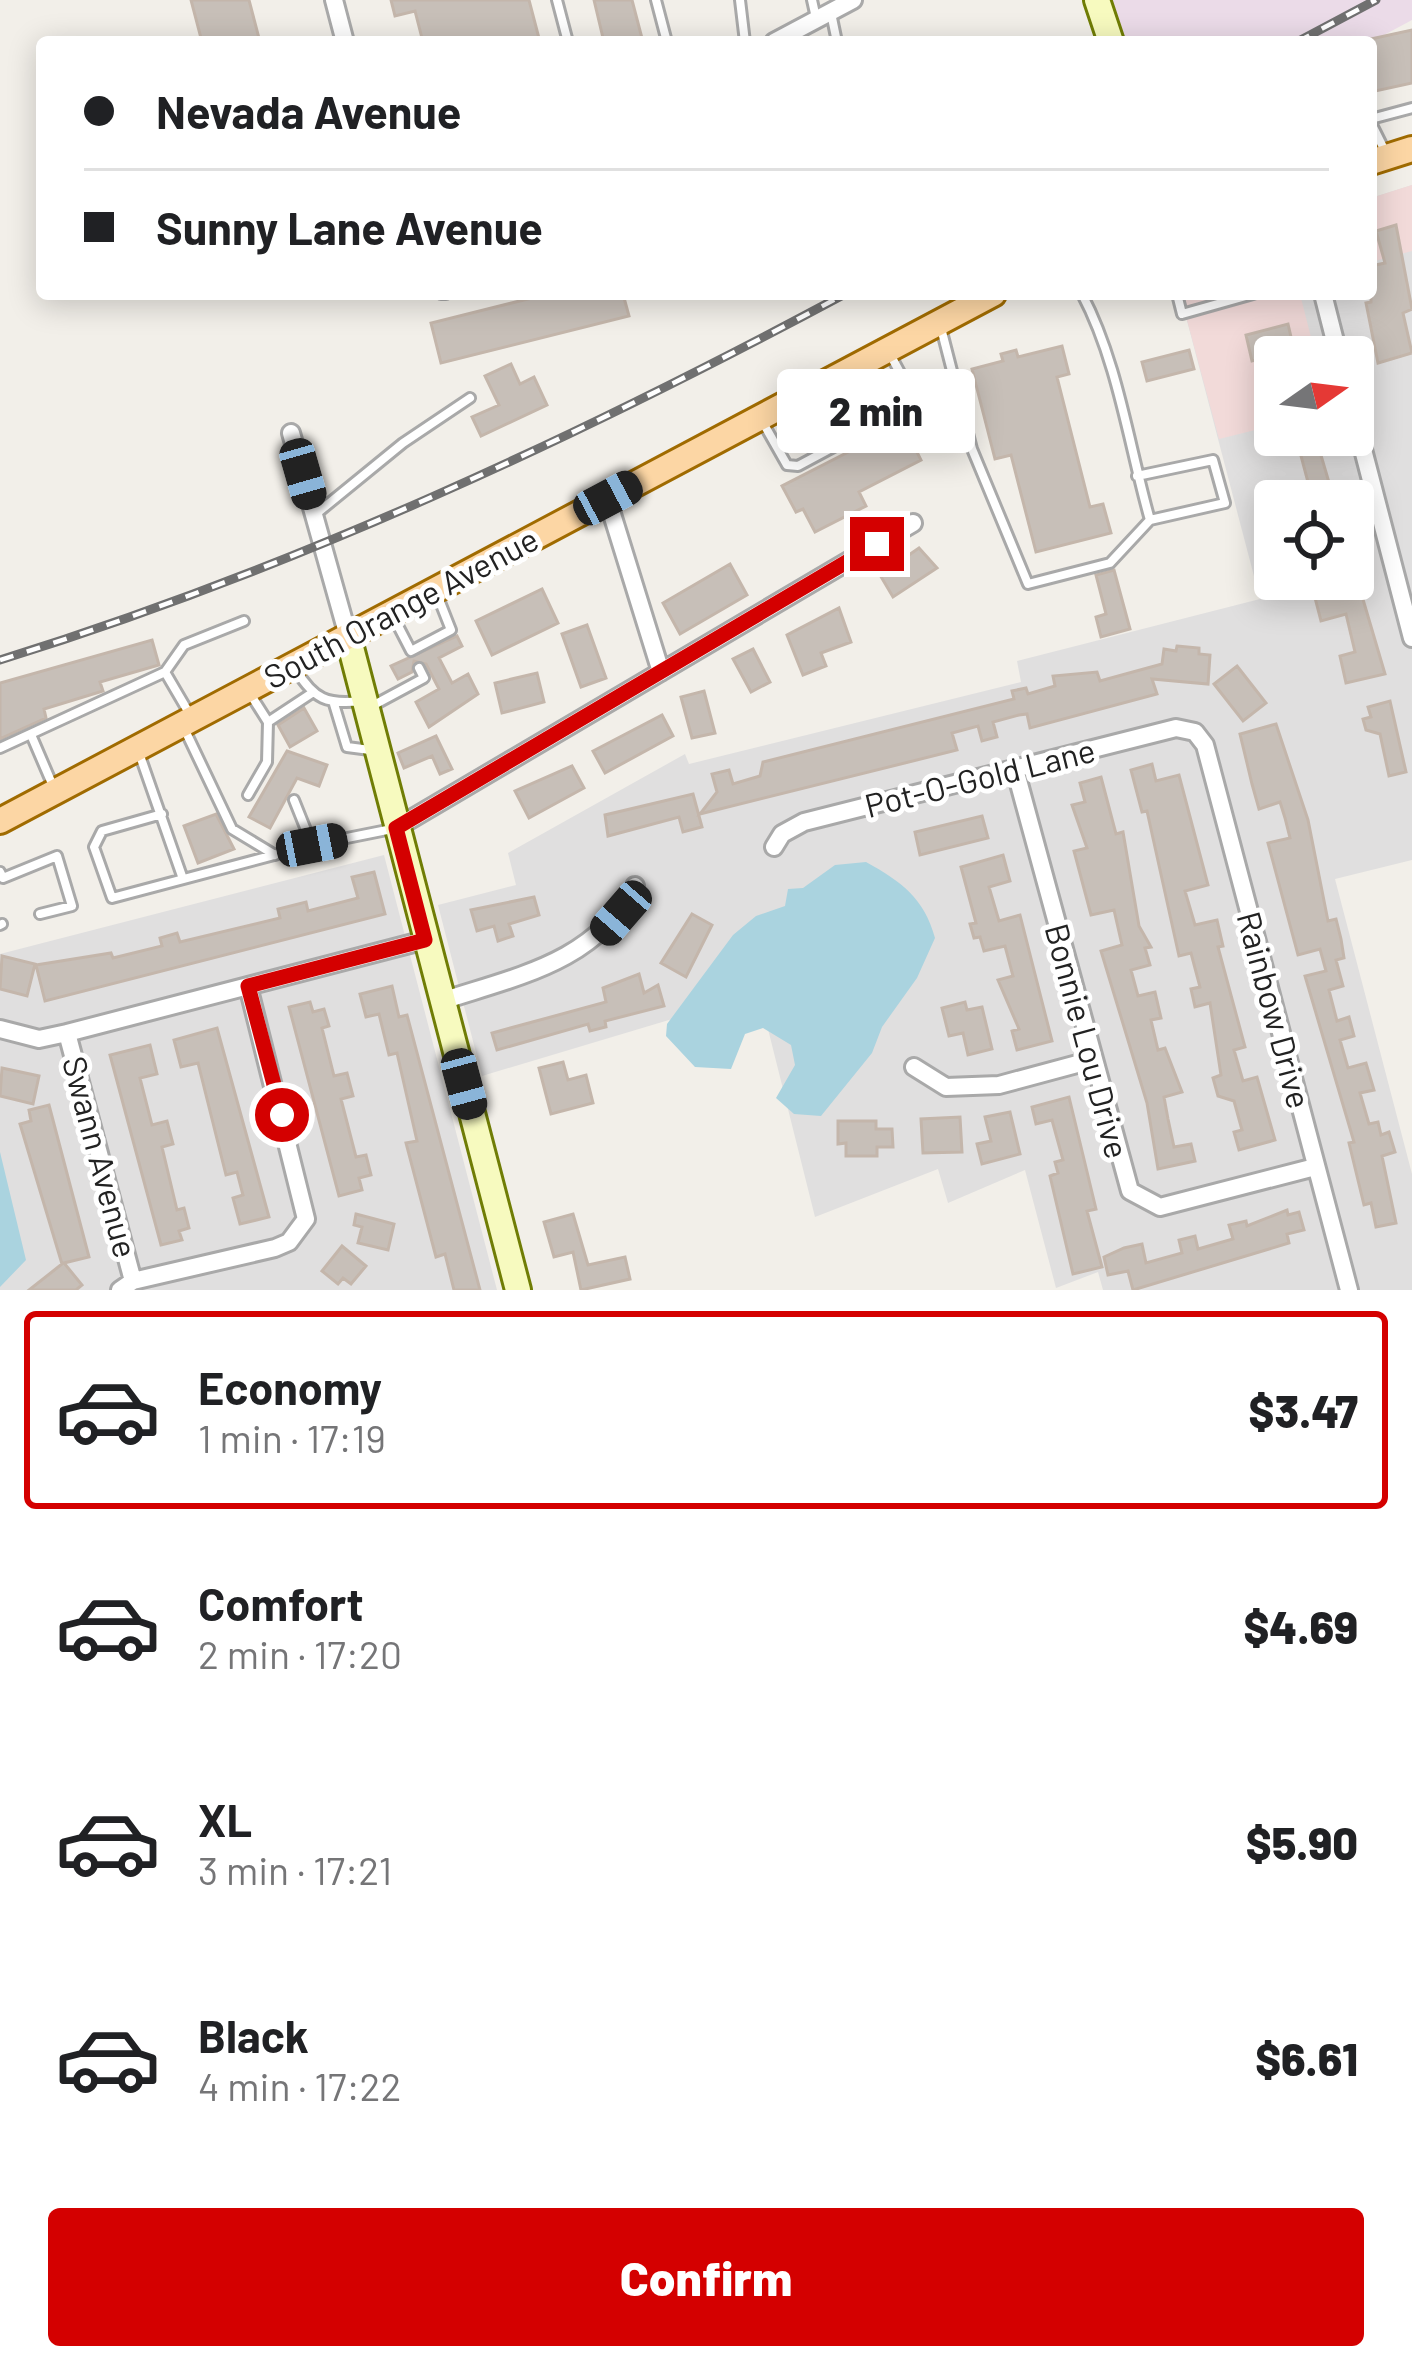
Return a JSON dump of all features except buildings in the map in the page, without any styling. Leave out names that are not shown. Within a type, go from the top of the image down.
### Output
[{"type":"main road","name":"South Orange Avenue","points":[[0,821],[982,300]]},
{"type":"street","points":[[334,0],[343,36]]},
{"type":"street","points":[[795,36],[853,0]]},
{"type":"street","points":[[1097,0],[1109,36]]},
{"type":"street","points":[[1325,300],[1334,336]]},
{"type":"street","points":[[291,433],[518,1290]]},
{"type":"street","points":[[1365,456],[1412,638]]},
{"type":"street","points":[[608,498],[662,672]]},
{"type":"street","points":[[396,828],[913,523]]},
{"type":"street","name":"Pot-O-Gold Lane","points":[[774,847],[782,834],[804,822],[1176,728],[1195,732]]},
{"type":"street","name":"Rainbow Drive","points":[[1195,732],[1205,746],[1349,1290]]},
{"type":"street","name":"Bonnie Lou Drive","points":[[1016,770],[1124,1180],[1147,1205],[1160,1207],[1315,1167]]},
{"type":"street","points":[[442,1001],[576,953],[610,926],[635,886]]},
{"type":"street","points":[[0,1029],[39,1039],[425,940]]},
{"type":"street","points":[[126,1286],[275,1248],[300,1232],[305,1201],[248,986]]},
{"type":"street","name":"Swann Avenue","points":[[67,1033],[126,1286]]},
{"type":"street","points":[[914,1066],[946,1087],[981,1086],[1093,1060]]},
{"type":"lane","points":[[557,0],[566,36]]},
{"type":"lane","points":[[656,0],[665,36]]},
{"type":"lane","points":[[740,0],[744,36]]},
{"type":"lane","points":[[812,0],[835,36]]},
{"type":"lane","points":[[1377,119],[1412,108]]},
{"type":"lane","points":[[1085,300],[1105,348],[1150,520]]},
{"type":"lane","points":[[1178,300],[1182,314],[1232,300]]},
{"type":"lane","points":[[940,322],[972,449],[1028,584],[1110,563],[1150,520],[1225,503],[1217,465],[1206,459],[1137,476]]},
{"type":"lane","points":[[760,417],[787,465],[798,466],[908,407],[911,393],[888,349]]},
{"type":"lane","points":[[315,514],[403,443],[470,398]]},
{"type":"lane","points":[[391,613],[412,653],[452,630],[435,590]]},
{"type":"lane","points":[[0,748],[165,672],[184,646],[244,621]]},
{"type":"lane","points":[[293,666],[312,693],[334,704],[363,705],[424,678],[419,668]]},
{"type":"lane","points":[[165,672],[232,829],[275,856]]},
{"type":"lane","points":[[248,690],[268,722],[267,762],[248,795]]},
{"type":"lane","points":[[268,722],[312,693]]},
{"type":"lane","points":[[334,704],[346,747],[356,752],[376,750]]},
{"type":"lane","points":[[32,737],[55,792]]},
{"type":"lane","points":[[138,748],[183,879]]},
{"type":"lane","points":[[294,800],[312,845]]},
{"type":"lane","points":[[163,814],[102,831],[94,847],[112,898],[396,828]]},
{"type":"lane","points":[[1,876],[57,856],[72,906],[40,914]]},
{"type":"shaded area","points":[[1103,0],[1412,0],[1412,20],[1377,39],[1112,36]]},
{"type":"shaded area","points":[[1412,185],[1412,860],[1335,879],[1412,1174],[1412,1290],[1103,1290],[1098,1272],[1056,1288],[1025,1170],[948,1203],[938,1169],[815,1217],[759,993],[482,1076],[438,905],[516,885],[508,853],[685,754],[689,764],[1021,682],[1017,661],[1256,600],[1374,600],[1374,480],[1254,480],[1254,576],[1182,300],[1377,300],[1377,196]]},
{"type":"shaded area","points":[[1412,185],[1412,251],[1377,260],[1377,196]]},
{"type":"shaded area","points":[[1182,300],[1302,300],[1311,336],[1254,336],[1254,430],[1219,439]]},
{"type":"shaded area","points":[[384,855],[497,1290],[0,1290],[0,954]]},
{"type":"water","points":[[866,862],[910,892],[925,912],[935,938],[917,978],[882,1027],[872,1053],[821,1116],[794,1114],[776,1098],[795,1065],[791,1045],[763,1028],[745,1034],[731,1069],[695,1067],[666,1036],[667,1024],[733,935],[756,916],[785,906],[788,889],[803,888],[835,865]]},
{"type":"water","points":[[0,1152],[26,1260],[0,1287]]},
{"type":"railway","points":[[1308,36],[1376,0]]},
{"type":"railway","points":[[0,660],[219,585],[431,497],[639,400],[834,300]]},
{"type":"route","points":[[282,1115],[248,986],[425,940],[396,828],[877,544]]}]
